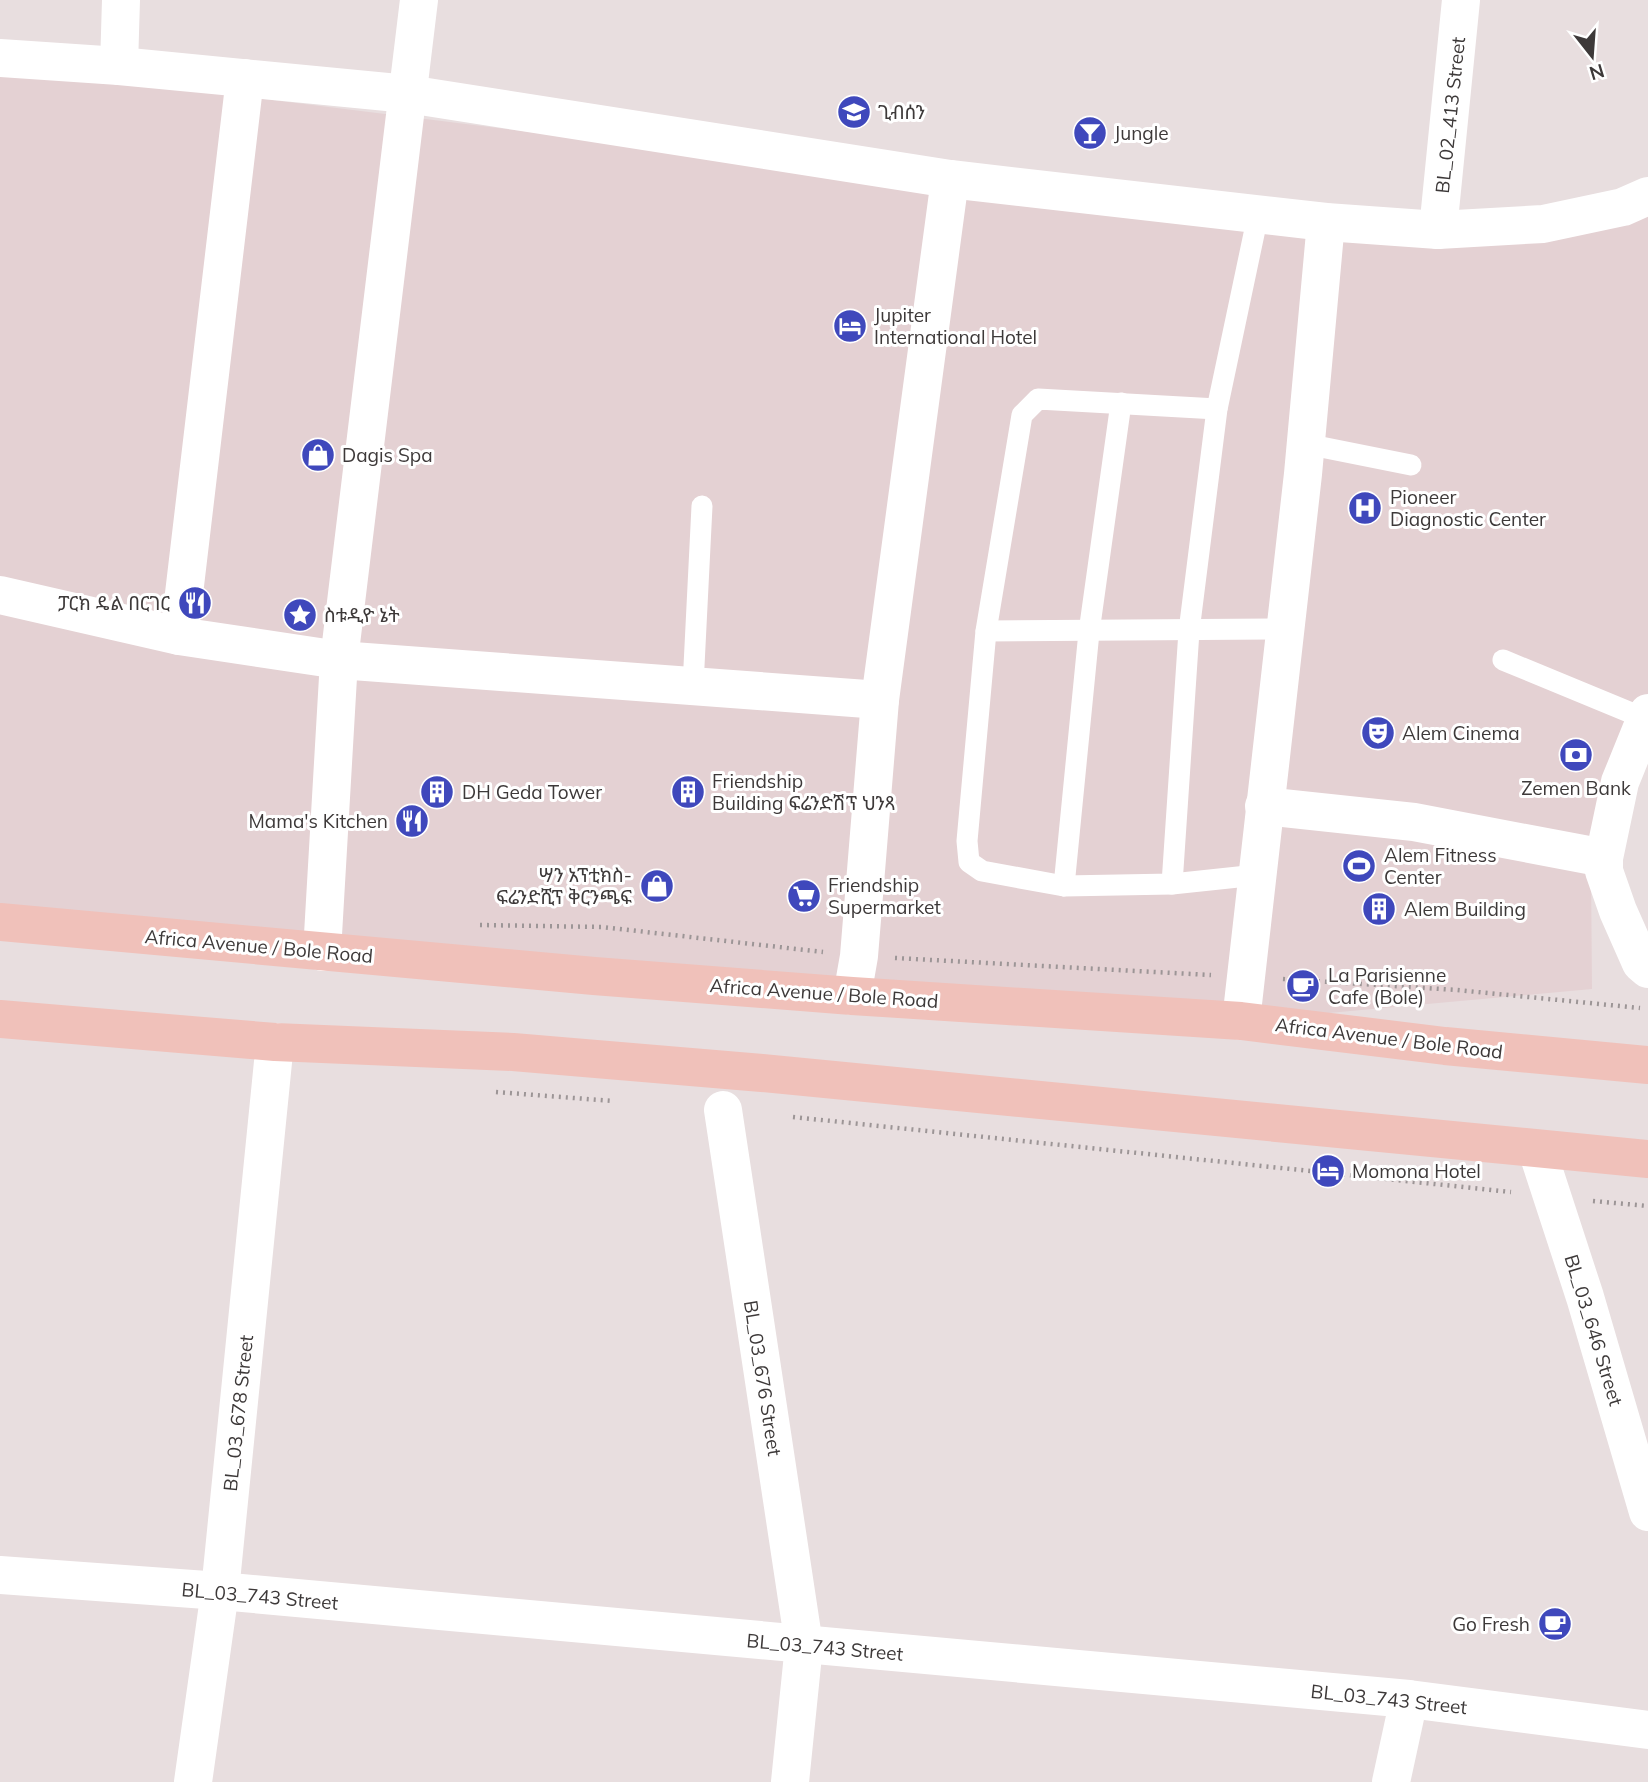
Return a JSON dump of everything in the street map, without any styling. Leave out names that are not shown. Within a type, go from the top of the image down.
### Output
[{"type":"main road","name":"Africa Avenue / Bole Road","points":[[0,922],[852,996],[1241,1021],[1446,1046],[1648,1065]]},
{"type":"main road","points":[[0,1019],[275,1042],[513,1052],[1435,1136],[1537,1150],[1648,1159]]},
{"type":"street","points":[[119,66],[121,0]]},
{"type":"street","points":[[321,951],[339,660],[419,0]]},
{"type":"street","name":"BL_02_413 Street","points":[[1438,230],[1461,0]]},
{"type":"street","points":[[0,58],[119,66],[408,94],[950,179],[1326,222],[1438,230],[1543,224],[1623,207],[1648,197]]},
{"type":"street","points":[[179,636],[245,78]]},
{"type":"street","points":[[852,996],[859,956],[880,700],[950,179]]},
{"type":"street","points":[[1241,1021],[1306,444],[1326,222]]},
{"type":"street","points":[[0,595],[179,636],[339,660],[880,700]]},
{"type":"street","points":[[1647,716],[1620,782],[1604,858],[1604,871],[1640,963],[1648,969]]},
{"type":"street","points":[[1264,806],[1414,822],[1604,858]]},
{"type":"street","name":"BL_03_678 Street","points":[[193,1782],[220,1591],[275,1042]]},
{"type":"street","name":"BL_03_676 Street","points":[[723,1110],[804,1645],[790,1782]]},
{"type":"street","name":"BL_03_646 Street","points":[[1537,1150],[1585,1297],[1648,1512]]},
{"type":"street","name":"BL_03_743 Street","points":[[0,1575],[220,1591],[1409,1699],[1648,1730]]},
{"type":"street","points":[[1391,1782],[1409,1699]]},
{"type":"lane","points":[[1172,884],[1189,631],[1217,410],[1258,215]]},
{"type":"lane","points":[[1217,410],[1038,399],[1022,415],[986,631],[967,841],[969,862],[982,871],[1064,887],[1172,884],[1257,876]]},
{"type":"lane","points":[[1064,887],[1089,632],[1121,403]]},
{"type":"lane","points":[[1306,444],[1411,465]]},
{"type":"lane","points":[[694,686],[702,506]]},
{"type":"lane","points":[[986,631],[1284,629]]},
{"type":"lane","points":[[1503,660],[1647,716]]},
{"type":"path","points":[[486,1091],[618,1102]]},
{"type":"path","points":[[787,1116],[1648,1206]]},
{"type":"shaded area","points":[[0,66],[1293,227],[1648,212],[1648,722],[1591,870],[1592,989],[1241,1021],[0,912]]},
{"type":"place","name":"ጊብሰን","points":[[854,112]]},
{"type":"place","name":"Jungle","points":[[1090,133]]},
{"type":"place","name":"Jupiter International Hotel","points":[[850,326]]},
{"type":"place","name":"Dagis Spa","points":[[318,455]]},
{"type":"place","name":"Pioneer Diagnostic Center","points":[[1365,508]]},
{"type":"place","name":"ፓርክ ዴል በርገር","points":[[195,603]]},
{"type":"place","name":"ስቱዲዮ ኔት","points":[[300,615]]},
{"type":"place","name":"Alem Cinema","points":[[1378,733]]},
{"type":"place","name":"Zemen Bank","points":[[1576,755]]},
{"type":"place","name":"DH Geda Tower","points":[[437,792]]},
{"type":"place","name":"Friendship Building ፍሬንድሽፕ ህንጻ","points":[[688,792]]},
{"type":"place","name":"Mama's Kitchen","points":[[412,821]]},
{"type":"place","name":"Alem Fitness Center","points":[[1359,866]]},
{"type":"place","name":"ሣን አፕቲክስ- ፍሬንድሺፕ ቅርንጫፍ","points":[[657,886]]},
{"type":"place","name":"Friendship Supermarket","points":[[804,896]]},
{"type":"place","name":"Alem Building","points":[[1379,909]]},
{"type":"place","name":"La Parisienne Cafe (Bole)","points":[[1303,986]]},
{"type":"place","name":"Momona Hotel","points":[[1328,1171]]},
{"type":"place","name":"Go Fresh","points":[[1555,1624]]}]
